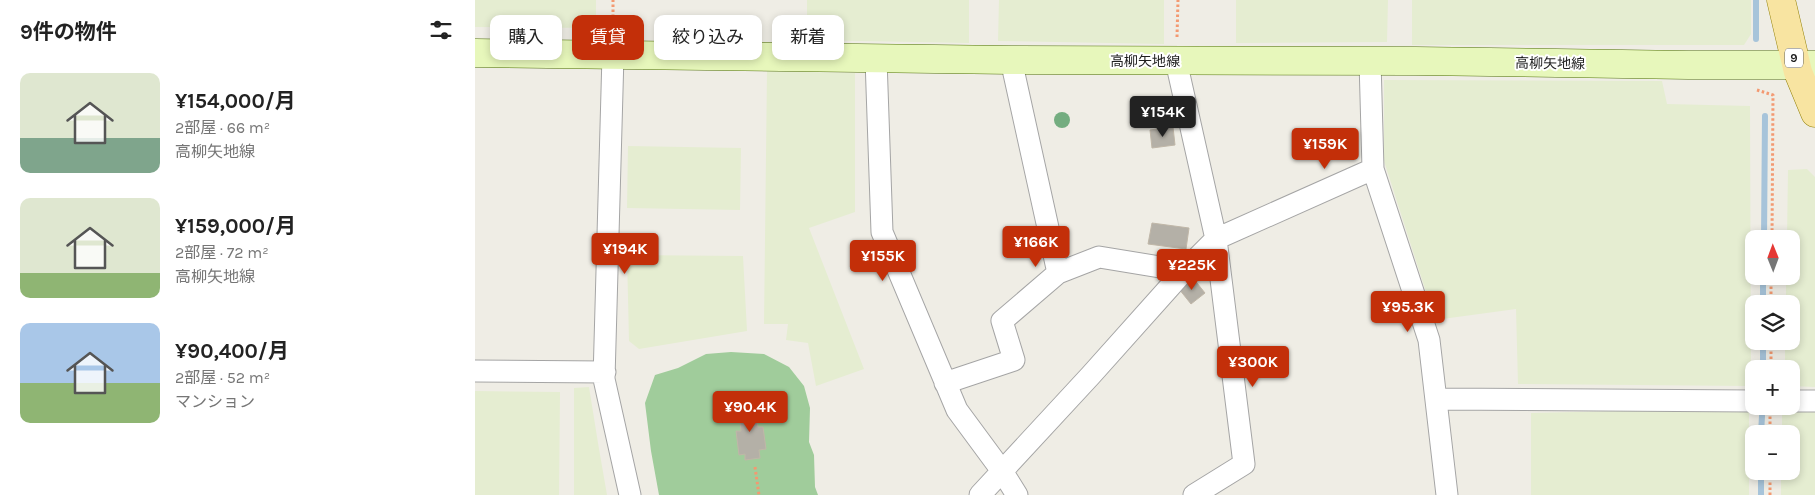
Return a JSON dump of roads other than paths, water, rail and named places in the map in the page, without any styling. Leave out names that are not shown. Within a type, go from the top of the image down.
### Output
[{"type":"main road","name":"9","points":[[1781,0],[1805,65],[1815,113]]},
{"type":"main road","name":"高柳矢地線","points":[[475,53],[572,54]]},
{"type":"main road","name":"高柳矢地線","points":[[644,55],[1011,60],[1805,65]]},
{"type":"street","points":[[876,58],[882,232],[957,410],[1002,471],[1017,495]]},
{"type":"street","points":[[613,60],[604,378],[630,495]]},
{"type":"street","points":[[1011,60],[1058,273]]},
{"type":"street","points":[[1177,61],[1216,239],[1244,464],[1194,495]]},
{"type":"street","points":[[1370,61],[1373,169],[1429,340],[1447,495]]},
{"type":"street","points":[[980,495],[1184,271],[1216,239],[1373,169]]},
{"type":"street","points":[[945,383],[1013,360],[1002,321],[1058,273],[1099,257],[1184,271]]},
{"type":"street","points":[[475,371],[605,372]]},
{"type":"street","points":[[1436,399],[1745,401]]},
{"type":"street","points":[[1800,401],[1815,402]]},
{"type":"waterway","points":[[1756,0],[1756,39]]},
{"type":"waterway","points":[[1764,230],[1765,116]]},
{"type":"waterway","points":[[1763,285],[1763,295]]},
{"type":"waterway","points":[[1763,350],[1763,360]]},
{"type":"waterway","points":[[1762,416],[1762,425]]},
{"type":"waterway","points":[[1761,480],[1761,495]]}]
